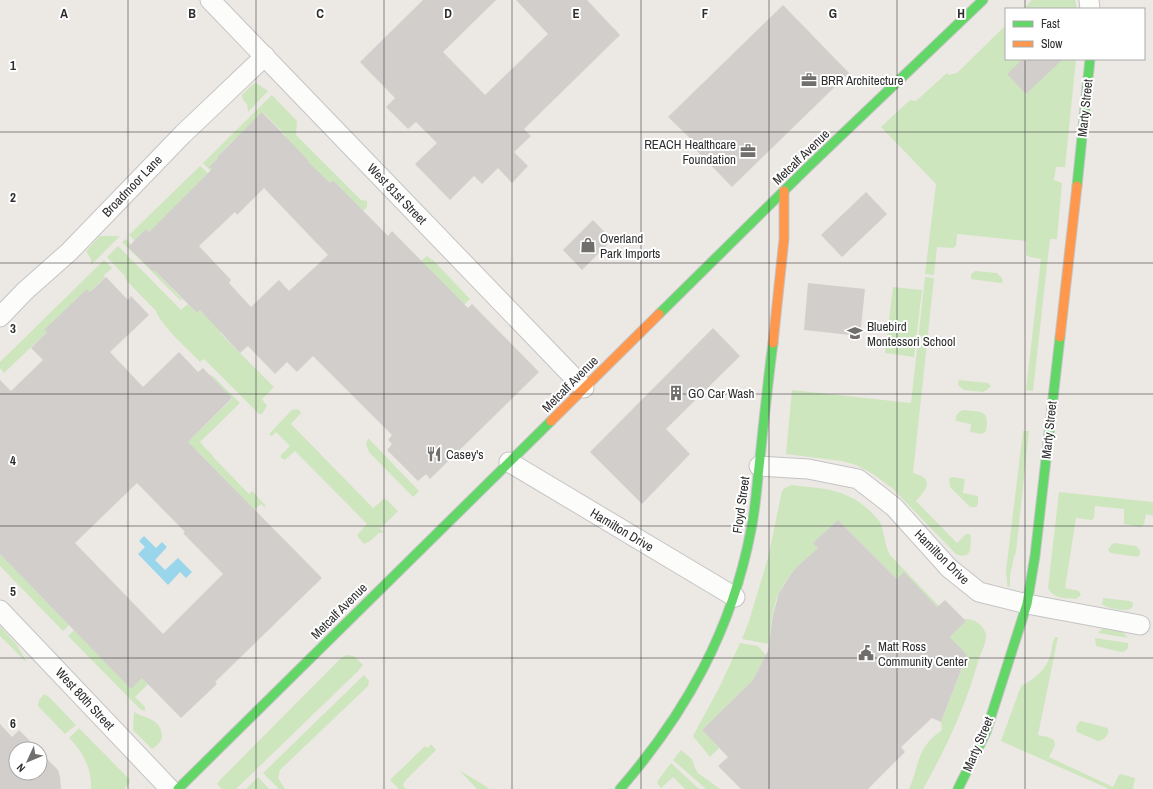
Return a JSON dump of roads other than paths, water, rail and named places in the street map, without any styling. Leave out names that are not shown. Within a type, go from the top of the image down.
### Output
[{"type":"street","name":"West 81st Street","points":[[210,0],[584,388]]},
{"type":"street","name":"Metcalf Avenue","points":[[178,789],[784,191],[983,0]]},
{"type":"street","name":"Broadmoor Lane","points":[[0,317],[69,252],[183,134],[265,56]]},
{"type":"street","name":"Marty Street","points":[[958,789],[986,732],[1027,604],[1037,541],[1090,60]]},
{"type":"street","name":"Floyd Street","points":[[620,789],[647,758],[681,709],[705,666],[734,597],[750,537],[757,495],[784,239],[784,191]]},
{"type":"street","name":"Hamilton Drive","points":[[509,462],[734,597]]},
{"type":"street","name":"Hamilton Drive","points":[[759,466],[808,469],[858,479],[894,507],[949,568],[979,592],[1027,604],[1140,625]]},
{"type":"street","name":"West 80th Street","points":[[0,610],[170,789]]},
{"type":"water","points":[[144,536],[156,548],[162,542],[167,547],[155,560],[165,570],[178,558],[192,572],[186,578],[180,572],[168,585],[138,554],[145,547],[139,541]]},
{"type":"place","name":"BRR Architecture","points":[[809,80]]},
{"type":"place","name":"REACH Healthcare Foundation","points":[[748,151]]},
{"type":"place","name":"Overland Park Imports","points":[[588,245]]},
{"type":"place","name":"Bluebird Montessori School","points":[[855,333]]},
{"type":"place","name":"GO Car Wash","points":[[676,393]]},
{"type":"place","name":"Casey's","points":[[434,454]]},
{"type":"place","name":"Matt Ross Community Center","points":[[866,653]]}]
